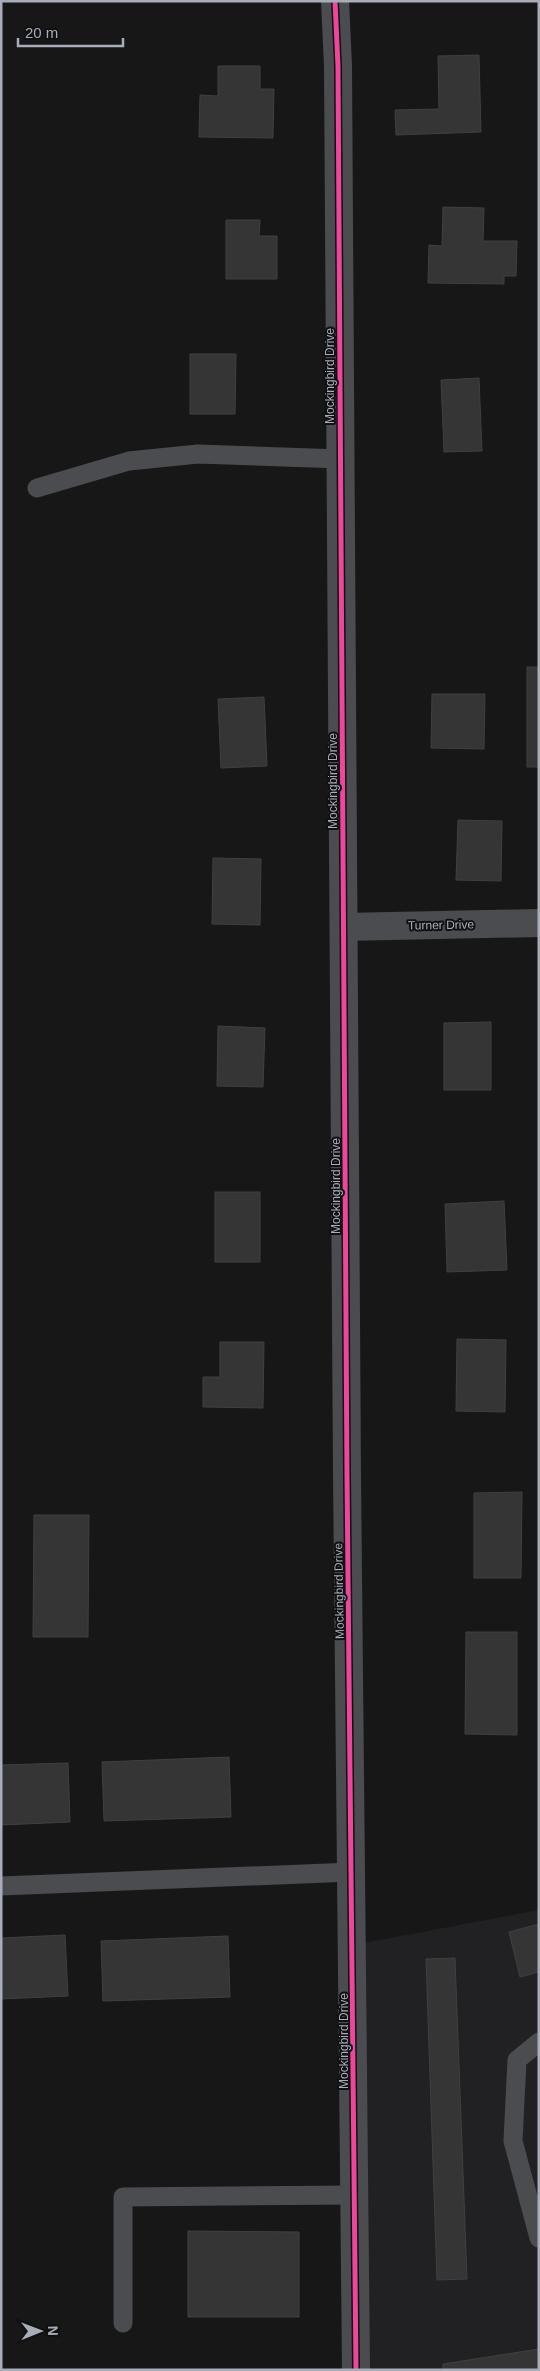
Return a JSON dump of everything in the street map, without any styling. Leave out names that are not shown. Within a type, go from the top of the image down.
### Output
[{"type":"street","name":"Mockingbird Drive","points":[[335,1],[341,459],[356,2370]]},
{"type":"street","name":"Turner Drive","points":[[344,927],[539,923]]},
{"type":"lane","points":[[36,488],[129,461],[198,454],[341,459]]},
{"type":"lane","points":[[1,1886],[352,1872]]},
{"type":"lane","points":[[539,2042],[517,2060],[513,2141],[539,2238]]},
{"type":"lane","points":[[123,2323],[123,2197],[355,2196]]},
{"type":"shaded area","points":[[539,1910],[539,2370],[367,2370],[353,1945]]},
{"type":"building","points":[[479,55],[481,132],[396,135],[395,110],[439,109],[438,56]]},
{"type":"building","points":[[218,66],[260,66],[260,89],[274,89],[273,138],[199,137],[200,95],[218,96]]},
{"type":"building","points":[[443,207],[484,208],[483,241],[517,241],[516,276],[504,276],[504,284],[428,283],[429,245],[442,246]]},
{"type":"building","points":[[226,220],[260,220],[259,236],[277,236],[277,279],[226,279]]},
{"type":"building","points":[[190,354],[236,354],[235,414],[190,414]]},
{"type":"building","points":[[479,378],[482,451],[444,452],[441,380]]},
{"type":"building","points":[[527,667],[539,667],[539,767],[527,767]]},
{"type":"building","points":[[432,694],[485,694],[484,749],[431,748]]},
{"type":"building","points":[[264,697],[267,766],[221,768],[218,699]]},
{"type":"building","points":[[458,820],[502,821],[501,881],[456,880]]},
{"type":"building","points":[[213,858],[261,859],[260,925],[212,924]]},
{"type":"building","points":[[491,1022],[491,1090],[444,1090],[444,1023]]},
{"type":"building","points":[[218,1026],[265,1028],[263,1087],[217,1086]]},
{"type":"building","points":[[215,1192],[260,1192],[260,1262],[215,1262]]},
{"type":"building","points":[[504,1201],[507,1270],[447,1272],[445,1204]]},
{"type":"building","points":[[457,1339],[506,1340],[505,1412],[456,1411]]},
{"type":"building","points":[[220,1342],[264,1342],[263,1408],[203,1407],[203,1377],[220,1377]]},
{"type":"building","points":[[522,1492],[521,1578],[474,1578],[474,1493]]},
{"type":"building","points":[[34,1515],[89,1515],[88,1637],[33,1637]]},
{"type":"building","points":[[466,1632],[517,1632],[517,1735],[465,1734]]},
{"type":"building","points":[[229,1757],[231,1817],[104,1821],[102,1762]]},
{"type":"building","points":[[68,1763],[70,1822],[1,1825],[1,1765]]},
{"type":"building","points":[[539,1924],[539,1972],[520,1977],[509,1932]]},
{"type":"building","points":[[65,1935],[68,1996],[1,1999],[1,1938]]},
{"type":"building","points":[[228,1936],[230,1997],[103,2001],[101,1941]]},
{"type":"building","points":[[455,1958],[467,2279],[437,2280],[426,1959]]},
{"type":"building","points":[[188,2231],[299,2232],[299,2317],[188,2317]]},
{"type":"building","points":[[539,2349],[539,2370],[443,2370],[443,2364]]},
{"type":"cycle path","points":[[335,1],[338,66],[347,1475],[356,2370]]}]
